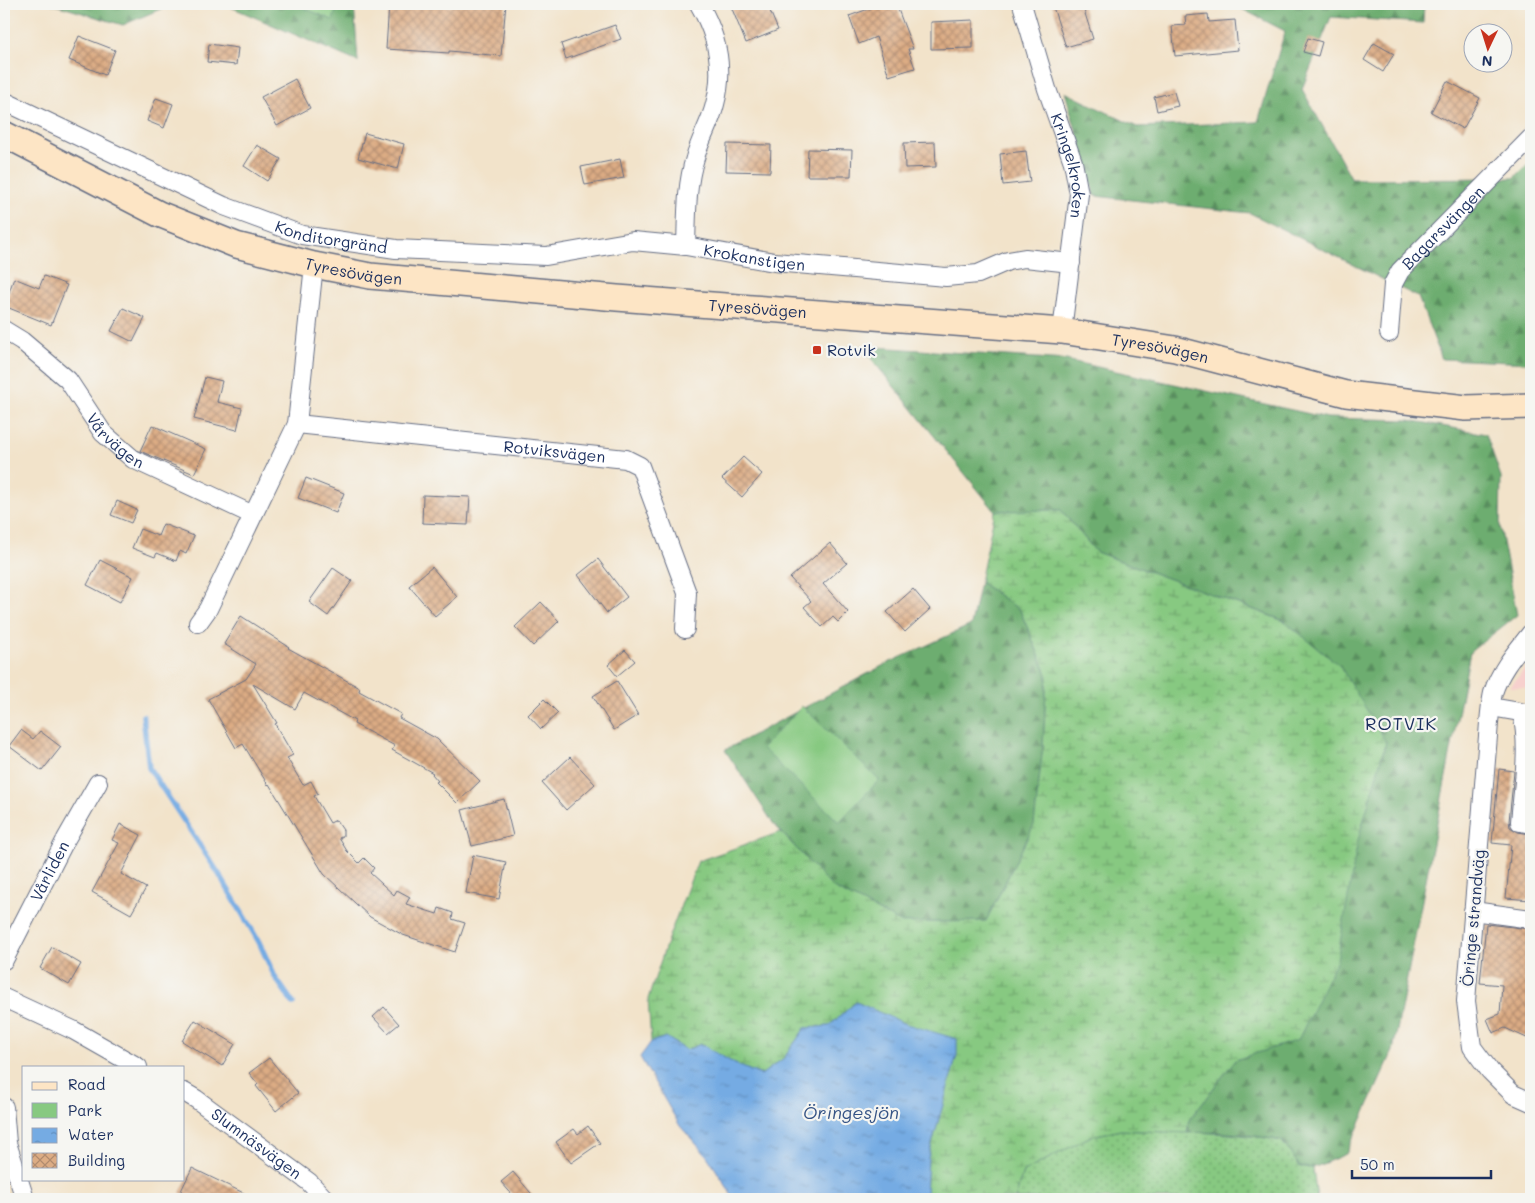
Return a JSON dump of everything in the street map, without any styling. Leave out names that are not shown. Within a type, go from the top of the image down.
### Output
[{"type":"main road","name":"Tyresövägen","points":[[4,134],[159,214],[236,245],[314,265],[370,276],[617,298],[1062,331],[1175,348],[1346,394],[1466,408],[1531,406]]},
{"type":"street","name":"Krokanstigen","points":[[699,4],[713,33],[719,55],[719,78],[715,104],[694,158],[689,187],[686,246],[774,262],[946,277],[978,274],[1008,261],[1025,258],[1071,262]]},
{"type":"street","name":"Kringelkroken","points":[[1022,4],[1047,89],[1073,162],[1079,194],[1062,331]]},
{"type":"street","name":"Konditorgränd","points":[[4,101],[224,206],[302,235],[396,249],[546,256],[633,241],[686,246]]},
{"type":"street","name":"Bagarsvängen","points":[[1389,333],[1393,284],[1400,271],[1531,138]]},
{"type":"street","points":[[198,623],[208,609],[297,424],[314,265]]},
{"type":"street","name":"Vårvägen","points":[[4,330],[22,341],[68,380],[103,433],[133,459],[254,515]]},
{"type":"street","name":"Rotviksvägen","points":[[297,424],[626,459],[640,466],[686,593],[685,628]]},
{"type":"street","name":"Öringe strandväg","points":[[1531,633],[1510,660],[1493,693],[1466,1001],[1472,1047],[1490,1071],[1514,1094],[1531,1102]]},
{"type":"street","points":[[1491,707],[1527,713],[1529,755],[1520,822],[1531,824]]},
{"type":"street","name":"Vårliden","points":[[4,960],[66,839],[98,783]]},
{"type":"street","points":[[1473,911],[1531,919]]},
{"type":"street","points":[[4,998],[74,1030],[136,1066]]},
{"type":"street","name":"Slumnäsvägen","points":[[185,1093],[309,1182],[325,1199]]},
{"type":"street","points":[[4,1107],[7,1143],[25,1199]]},
{"type":"shaded area","points":[[1531,661],[1531,688],[1510,687]]},
{"type":"green space","points":[[52,4],[172,4],[123,25]]},
{"type":"green space","points":[[224,4],[354,4],[358,62]]},
{"type":"green space","points":[[294,4],[338,4],[333,20]]},
{"type":"green space","points":[[1232,4],[1424,4],[1423,23],[1331,17],[1302,89],[1352,179],[1514,178],[1531,161],[1531,363],[1442,359],[1418,297],[1250,213],[1095,196],[1065,92],[1137,127],[1258,122],[1285,31]]},
{"type":"green space","points":[[861,346],[1066,360],[1328,418],[1409,420],[1486,434],[1501,477],[1500,526],[1517,615],[1470,652],[1393,1051],[1346,1154],[1313,1168],[1300,1167],[1282,1141],[1235,1134],[1187,1133],[1189,1120],[1235,1060],[1298,1039],[1386,742],[1285,621],[1096,552],[1061,510],[995,511]]},
{"type":"green space","points":[[1061,510],[1096,552],[1284,621],[1340,666],[1386,742],[1358,840],[1337,960],[1298,1040],[1235,1060],[1189,1120],[1187,1133],[1121,1130],[1091,1136],[1023,1172],[1015,1199],[943,1199],[926,1194],[928,1158],[957,1055],[903,1023],[856,1002],[829,1026],[805,1028],[784,1058],[761,1075],[735,1064],[701,1044],[686,1050],[666,1037],[651,1042],[648,999],[668,939],[698,861],[781,832],[833,888],[902,923],[986,921],[1034,825],[1043,746],[1047,674],[1020,610],[980,582],[995,511]]},
{"type":"green space","points":[[980,582],[1020,610],[1047,674],[1043,746],[1034,825],[986,921],[902,923],[833,888],[773,823],[725,750],[884,665],[971,625]]},
{"type":"green space","points":[[802,706],[879,780],[839,822],[762,748]]},
{"type":"green space","points":[[1121,1130],[1222,1133],[1282,1141],[1300,1166],[1313,1168],[1317,1199],[1015,1199],[1023,1172],[1091,1136]]},
{"type":"water","name":"Öringesjön","points":[[856,1002],[903,1023],[957,1039],[957,1055],[928,1158],[926,1194],[943,1199],[732,1199],[729,1190],[707,1156],[680,1126],[640,1057],[651,1042],[666,1037],[686,1050],[701,1044],[735,1064],[761,1075],[784,1058],[805,1028],[829,1026]]},
{"type":"building","points":[[389,4],[451,6],[451,4],[506,4],[501,56],[449,51],[449,53],[386,49]]},
{"type":"building","points":[[730,4],[767,4],[778,30],[746,43]]},
{"type":"building","points":[[882,4],[896,4],[913,49],[908,49],[915,68],[889,76],[876,37],[859,44],[849,16]]},
{"type":"building","points":[[1052,4],[1082,4],[1093,39],[1066,47]]},
{"type":"building","points":[[1208,14],[1209,22],[1235,20],[1238,50],[1175,56],[1172,26],[1186,25],[1185,16]]},
{"type":"building","points":[[973,20],[973,48],[931,49],[931,22]]},
{"type":"building","points":[[615,25],[621,39],[566,59],[561,44]]},
{"type":"building","points":[[79,36],[115,50],[105,75],[69,60]]},
{"type":"building","points":[[1308,38],[1322,42],[1318,56],[1303,52]]},
{"type":"building","points":[[1374,43],[1394,54],[1383,72],[1364,60]]},
{"type":"building","points":[[209,44],[238,48],[236,65],[207,62]]},
{"type":"building","points":[[295,79],[310,108],[277,126],[261,97]]},
{"type":"building","points":[[1447,81],[1480,98],[1463,129],[1431,112]]},
{"type":"building","points":[[1174,92],[1178,106],[1157,111],[1154,97]]},
{"type":"building","points":[[156,98],[173,104],[164,128],[147,121]]},
{"type":"building","points":[[365,133],[404,144],[398,169],[358,158]]},
{"type":"building","points":[[935,142],[936,167],[905,168],[904,143]]},
{"type":"building","points":[[727,144],[771,145],[770,172],[726,171]]},
{"type":"building","points":[[257,145],[281,159],[267,181],[244,166]]},
{"type":"building","points":[[808,149],[852,150],[851,176],[807,176]]},
{"type":"building","points":[[1026,151],[1030,182],[1003,185],[1000,154]]},
{"type":"building","points":[[620,159],[624,178],[585,185],[581,167]]},
{"type":"building","points":[[44,276],[67,285],[51,325],[4,306],[14,278],[39,288]]},
{"type":"building","points":[[123,308],[145,318],[133,342],[111,331]]},
{"type":"building","points":[[205,377],[222,381],[217,402],[242,408],[237,430],[194,419]]},
{"type":"building","points":[[152,425],[206,449],[194,474],[140,451]]},
{"type":"building","points":[[743,457],[762,474],[742,497],[722,479]]},
{"type":"building","points":[[306,478],[344,493],[336,513],[298,498]]},
{"type":"building","points":[[423,495],[470,497],[468,525],[422,523]]},
{"type":"building","points":[[117,501],[137,510],[131,523],[111,515]]},
{"type":"building","points":[[163,524],[194,536],[186,554],[180,551],[176,561],[157,553],[155,557],[132,548],[140,529],[158,536]]},
{"type":"building","points":[[830,543],[847,563],[823,584],[848,612],[838,622],[833,617],[822,627],[804,607],[811,601],[790,578]]},
{"type":"building","points":[[598,559],[627,597],[607,613],[578,575]]},
{"type":"building","points":[[100,560],[133,577],[120,602],[87,585]]},
{"type":"building","points":[[432,567],[457,597],[435,616],[409,586]]},
{"type":"building","points":[[333,568],[352,581],[328,616],[309,602]]},
{"type":"building","points":[[913,589],[930,609],[905,632],[887,612]]},
{"type":"building","points":[[541,602],[559,621],[533,646],[515,627]]},
{"type":"building","points":[[241,616],[288,648],[360,688],[359,691],[401,714],[399,718],[437,739],[480,781],[457,803],[436,782],[438,781],[433,773],[392,750],[395,746],[354,724],[355,721],[304,693],[295,709],[253,684],[277,723],[275,724],[293,755],[287,758],[303,785],[311,781],[318,794],[314,796],[330,823],[336,820],[343,830],[343,836],[339,838],[347,851],[359,863],[364,858],[374,868],[370,873],[394,895],[397,890],[410,897],[406,904],[437,914],[439,908],[453,913],[452,919],[465,923],[455,952],[403,935],[370,917],[324,874],[243,744],[236,748],[208,699],[246,679],[256,664],[224,644]]},
{"type":"building","points":[[625,650],[635,661],[617,676],[608,665]]},
{"type":"building","points":[[617,681],[638,715],[614,730],[593,696]]},
{"type":"building","points":[[544,699],[558,713],[541,729],[528,715]]},
{"type":"building","points":[[21,730],[33,739],[40,731],[61,747],[42,771],[9,746]]},
{"type":"building","points":[[570,757],[595,784],[566,810],[542,783]]},
{"type":"building","points":[[1499,769],[1514,771],[1510,827],[1518,832],[1531,834],[1531,900],[1506,898],[1511,845],[1492,843]]},
{"type":"building","points":[[504,799],[513,836],[472,846],[462,810]]},
{"type":"building","points":[[120,824],[141,835],[121,874],[146,888],[131,914],[92,892],[119,843],[112,840]]},
{"type":"building","points":[[473,855],[506,862],[499,899],[466,893]]},
{"type":"building","points":[[1486,924],[1531,929],[1531,1040],[1505,1028],[1493,1033],[1487,1019],[1500,1014],[1502,985],[1480,983]]},
{"type":"building","points":[[52,947],[81,964],[69,985],[40,968]]},
{"type":"building","points":[[384,1007],[399,1024],[388,1033],[373,1017]]},
{"type":"building","points":[[195,1020],[235,1044],[222,1066],[182,1041]]},
{"type":"building","points":[[269,1058],[298,1093],[276,1111],[256,1086],[258,1084],[249,1073]]},
{"type":"building","points":[[588,1126],[600,1143],[571,1163],[556,1142],[574,1129],[578,1134]]},
{"type":"building","points":[[192,1168],[256,1199],[192,1199],[180,1193]]},
{"type":"building","points":[[513,1172],[536,1199],[516,1199],[501,1182]]},
{"type":"waterway","points":[[143,716],[149,768],[219,874],[259,942],[275,977],[293,1003]]},
{"type":"place","name":"Rotvik","points":[[817,350]]},
{"type":"district","name":"ROTVIK","points":[[1401,724]]}]
